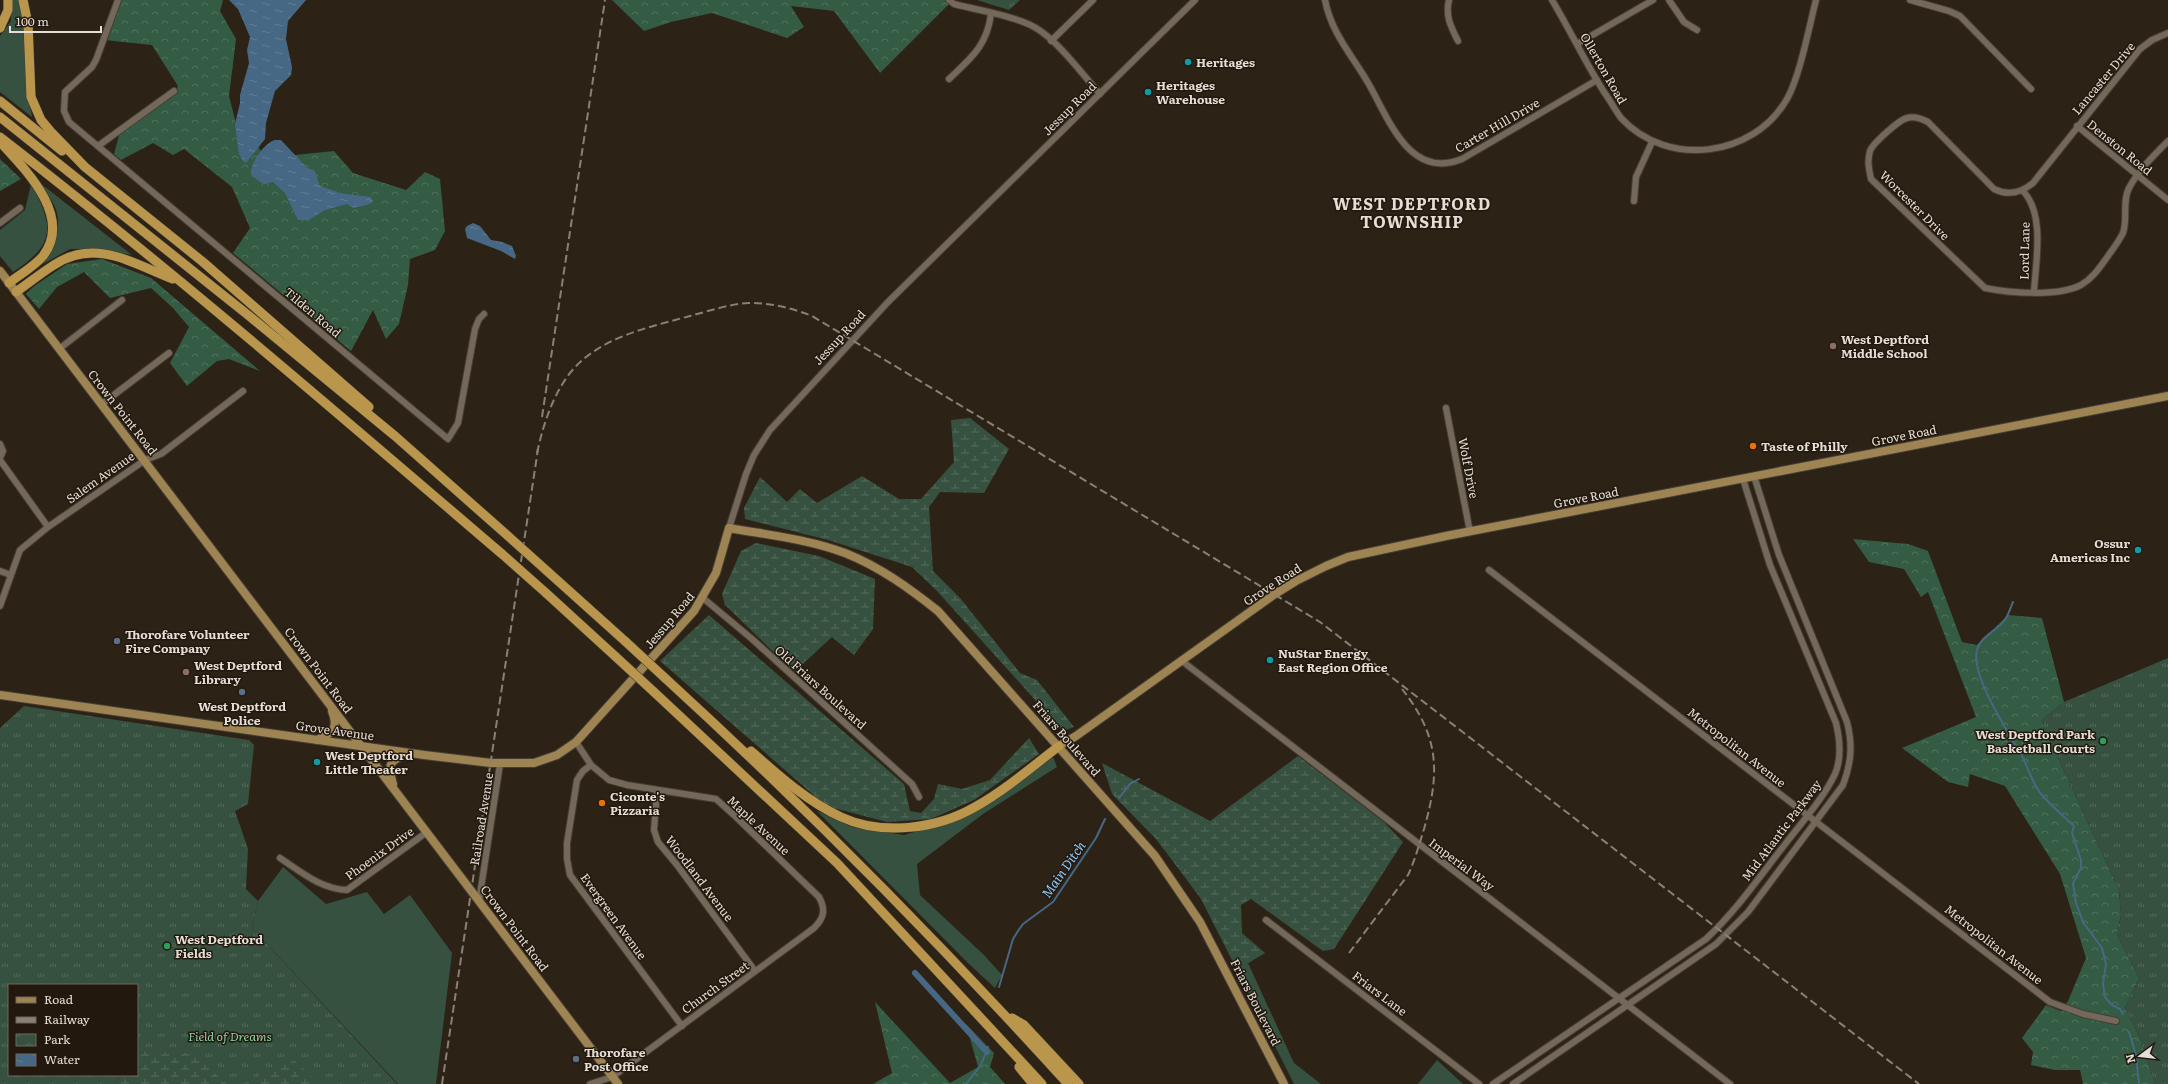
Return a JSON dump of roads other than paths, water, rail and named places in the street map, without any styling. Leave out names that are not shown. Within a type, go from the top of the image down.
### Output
[{"type":"highway","points":[[0,28],[8,10],[8,0]]},
{"type":"highway","points":[[23,0],[28,24],[30,82],[35,108],[51,132],[80,163]]},
{"type":"highway","points":[[0,101],[203,262],[382,418],[395,436]]},
{"type":"highway","points":[[0,117],[254,320],[395,436],[626,642],[712,721],[855,859],[1003,1012],[1068,1084]]},
{"type":"highway","points":[[0,137],[98,212],[180,282],[253,340],[546,593],[837,863],[1042,1084]]},
{"type":"highway","points":[[0,142],[34,182],[45,200],[52,224],[49,246],[43,256],[9,283]]},
{"type":"highway","points":[[16,292],[64,259],[78,254],[96,252],[110,254],[180,282]]},
{"type":"highway","points":[[712,721],[735,736],[784,779],[825,809],[842,818],[867,825],[896,828],[927,825],[953,818],[976,807],[1059,746]]},
{"type":"highway","points":[[892,924],[916,958],[1033,1084]]},
{"type":"highway","points":[[1003,1012],[1024,1025],[1079,1084]]},
{"type":"main road","name":"Crown Point Road","points":[[0,271],[618,1084]]},
{"type":"main road","name":"Grove Road","points":[[1059,746],[1076,736],[1275,594],[1326,566],[1359,554],[2168,396]]},
{"type":"main road","name":"Jessup Road","points":[[500,764],[523,764],[545,760],[557,755],[576,742],[681,627],[703,598],[716,573],[729,528]]},
{"type":"main road","name":"Friars Boulevard","points":[[729,528],[808,542],[846,553],[885,572],[911,589],[938,611],[1155,856],[1185,898],[1213,944],[1284,1084]]},
{"type":"main road","name":"Grove Avenue","points":[[0,695],[410,753],[500,764]]},
{"type":"main road","points":[[317,740],[333,731],[335,726],[336,720],[326,699]]},
{"type":"main road","points":[[394,789],[389,770],[391,764],[395,758],[410,753]]},
{"type":"street","name":"Tilden Road","points":[[118,0],[92,67],[65,92],[63,104],[65,114],[69,122],[448,439],[458,423],[475,329],[479,319],[484,314]]},
{"type":"street","points":[[949,0],[954,4],[1036,28],[1052,41],[1100,94]]},
{"type":"street","points":[[1052,41],[1093,0]]},
{"type":"street","name":"Jessup Road","points":[[729,528],[746,474],[754,455],[770,430],[888,302],[1196,0]]},
{"type":"street","name":"Carter Hill Drive","points":[[1325,0],[1338,38],[1368,82],[1395,133],[1411,151],[1430,162],[1454,162],[1462,159],[1597,80]]},
{"type":"street","points":[[1449,0],[1447,11],[1450,26],[1458,41]]},
{"type":"street","name":"Ollerton Road","points":[[1552,0],[1597,80],[1621,117],[1652,142],[1679,149],[1700,150],[1723,148],[1745,139],[1762,129],[1776,116],[1788,98],[1816,0]]},
{"type":"street","points":[[1577,44],[1653,0]]},
{"type":"street","points":[[1669,0],[1684,22],[1697,30]]},
{"type":"street","points":[[1910,0],[1949,11],[1960,16],[2031,89]]},
{"type":"street","points":[[949,79],[977,51],[988,34],[991,14]]},
{"type":"street","name":"Lancaster Drive","points":[[2077,126],[2140,49],[2152,40],[2168,33]]},
{"type":"street","points":[[98,146],[174,91]]},
{"type":"street","name":"Worcester Drive","points":[[2023,191],[2008,193],[1994,189],[1928,122],[1918,118],[1906,118],[1895,124],[1871,149],[1868,165],[1871,179],[1985,288],[2034,292],[2066,290],[2080,285],[2091,278],[2122,236],[2126,224],[2128,190],[2138,175],[2168,142]]},
{"type":"street","points":[[2023,191],[2033,183],[2077,126]]},
{"type":"street","name":"Denston Road","points":[[2077,126],[2168,200]]},
{"type":"street","points":[[1634,201],[1636,177],[1652,142]]},
{"type":"street","name":"Lord Lane","points":[[2023,191],[2035,209],[2037,221],[2034,292]]},
{"type":"street","points":[[0,223],[20,208]]},
{"type":"street","points":[[59,349],[122,300]]},
{"type":"street","points":[[102,404],[169,353]]},
{"type":"street","name":"Salem Avenue","points":[[0,606],[20,550],[48,527],[144,460],[161,454],[243,391]]},
{"type":"street","name":"Wolf Drive","points":[[1446,408],[1470,532]]},
{"type":"street","points":[[0,444],[3,451],[0,458],[48,527]]},
{"type":"street","name":"Mid Atlantic Parkway","points":[[1513,1084],[1707,952],[1736,925],[1817,822],[1843,786],[1850,762],[1851,738],[1842,707],[1779,555],[1754,476]]},
{"type":"street","name":"Mid Atlantic Parkway","points":[[1493,1084],[1617,998],[1678,959],[1717,928],[1731,914],[1808,815],[1835,775],[1840,752],[1840,739],[1831,711],[1772,572],[1743,479]]},
{"type":"street","name":"Metropolitan Avenue","points":[[1489,570],[2050,1002],[2083,1014],[2116,1021]]},
{"type":"street","points":[[0,571],[10,575]]},
{"type":"street","name":"Old Friars Boulevard","points":[[703,598],[752,639],[893,766],[912,784],[919,797]]},
{"type":"street","name":"Imperial Way","points":[[1182,661],[1730,1084]]},
{"type":"street","name":"Maple Avenue","points":[[576,742],[591,765],[603,776],[616,783],[716,799],[819,897],[824,911]]},
{"type":"street","name":"Railroad Avenue","points":[[479,901],[500,764]]},
{"type":"street","name":"Evergreen Avenue","points":[[591,765],[583,771],[577,780],[567,843],[567,859],[570,876],[682,1026]]},
{"type":"street","name":"Woodland Avenue","points":[[657,790],[654,830],[658,842],[677,865],[755,971]]},
{"type":"street","name":"Phoenix Drive","points":[[280,858],[324,886],[334,890],[347,890],[426,832]]},
{"type":"street","name":"Church Street","points":[[590,1084],[612,1077],[682,1026],[814,928],[821,921],[824,911]]},
{"type":"street","name":"Friars Lane","points":[[1266,920],[1479,1084]]},
{"type":"water","points":[[229,0],[306,0],[288,21],[286,39],[292,67],[291,75],[275,91],[266,123],[265,139],[246,163],[239,154],[235,124],[240,103],[240,95],[249,63],[247,50],[250,37],[238,9]]},
{"type":"water","points":[[275,140],[281,140],[307,168],[314,170],[320,186],[340,193],[371,197],[373,202],[353,208],[347,204],[325,210],[309,220],[298,220],[285,193],[273,182],[263,184],[251,175],[251,170],[258,154],[266,145]]},
{"type":"water","points":[[473,223],[480,226],[491,240],[512,246],[516,256],[515,259],[501,251],[467,238],[465,229]]},
{"type":"waterway","points":[[2013,602],[2008,615],[2001,625],[1981,641],[1977,650],[1976,661],[1985,690],[2023,758],[2038,790],[2049,803],[2074,826],[2072,833],[2081,860],[2081,868],[2073,883],[2076,903],[2083,922],[2102,948],[2106,964],[2103,984],[2105,997],[2112,1005],[2120,1009],[2123,1014]]},
{"type":"waterway","name":"Main Ditch","points":[[1119,798],[1130,784],[1139,779]]},
{"type":"waterway","name":"Main Ditch","points":[[999,987],[1013,939],[1018,931],[1023,924],[1053,902],[1096,838],[1105,819]]},
{"type":"waterway","points":[[915,973],[987,1052]]},
{"type":"waterway","points":[[2129,1032],[2136,1055],[2139,1084]]},
{"type":"waterway","name":"Main Ditch","points":[[966,1084],[981,1065],[988,1047]]},
{"type":"railway","points":[[542,417],[605,0]]},
{"type":"railway","points":[[537,453],[548,414],[556,395],[567,377],[592,353],[622,336],[719,308],[749,303],[789,308],[812,316],[1320,622],[1919,1084]]},
{"type":"railway","points":[[442,1084],[538,449]]},
{"type":"railway","points":[[1349,953],[1408,875],[1424,829],[1433,790],[1433,756],[1430,740],[1424,723],[1415,706],[1402,689]]},
{"type":"place","name":"Heritages","points":[[1188,62]]},
{"type":"place","name":"Heritages Warehouse","points":[[1148,92]]},
{"type":"place","name":"West Deptford Middle School","points":[[1833,346]]},
{"type":"place","name":"Taste of Philly","points":[[1753,446]]},
{"type":"place","name":"Ossur Americas Inc","points":[[2138,550]]},
{"type":"place","name":"Thorofare Volunteer Fire Company","points":[[117,641]]},
{"type":"place","name":"NuStar Energy East Region Office","points":[[1270,660]]},
{"type":"place","name":"West Deptford Library","points":[[186,672]]},
{"type":"place","name":"West Deptford Police","points":[[242,692]]},
{"type":"place","name":"West Deptford Park Basketball Courts","points":[[2103,741]]},
{"type":"place","name":"West Deptford Little Theater","points":[[317,762]]},
{"type":"place","name":"Ciconte's Pizzaria","points":[[602,803]]},
{"type":"place","name":"West Deptford Fields","points":[[167,946]]},
{"type":"place","name":"Thorofare Post Office","points":[[576,1059]]},
{"type":"district","name":"WEST DEPTFORD TOWNSHIP","points":[[1412,212]]},
{"type":"park label","name":"Field of Dreams","points":[[230,1036]]}]
